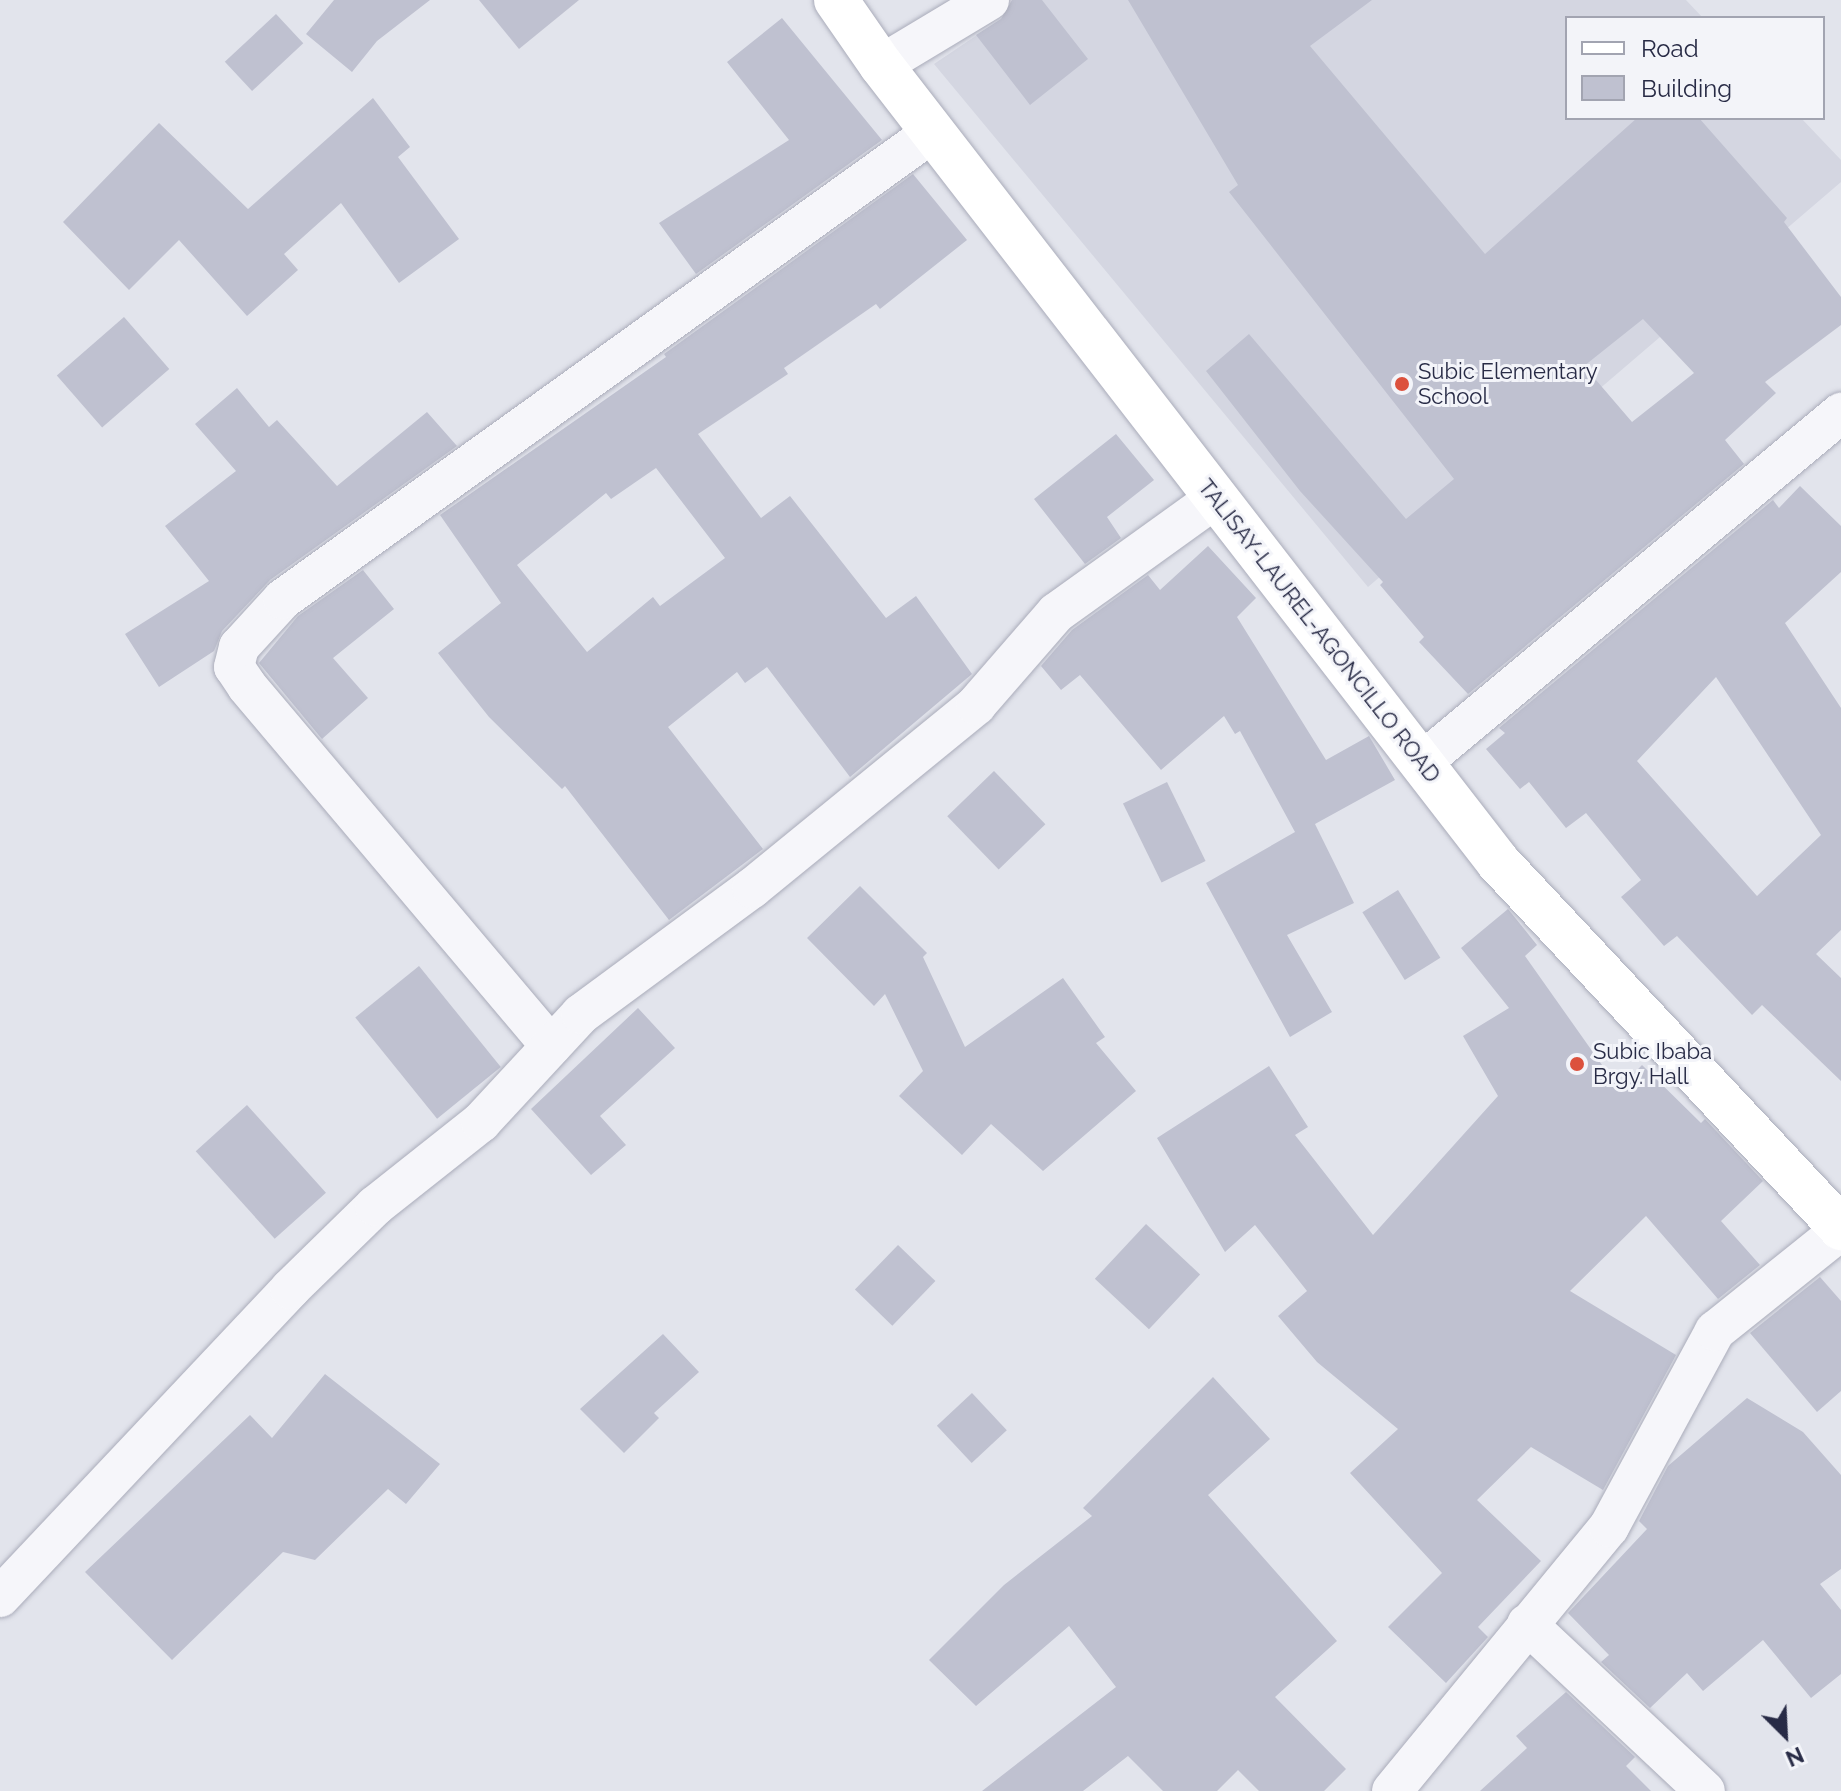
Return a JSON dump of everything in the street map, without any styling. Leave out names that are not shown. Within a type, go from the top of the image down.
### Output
[{"type":"main road","name":"TALISAY-LAUREL-AGONCILLO ROAD","points":[[836,0],[881,65],[1498,862],[1841,1229]]},
{"type":"street","points":[[881,65],[989,0]]},
{"type":"street","points":[[551,1046],[247,686],[234,667],[239,647],[283,599],[933,132]]},
{"type":"street","points":[[1421,763],[1841,413]]},
{"type":"street","points":[[0,1597],[290,1289],[375,1206],[481,1122],[581,1014],[752,888],[976,705],[1056,613],[1216,498]]},
{"type":"street","points":[[1392,1791],[1609,1527],[1715,1331],[1841,1229]]},
{"type":"street","points":[[1527,1624],[1705,1791]]},
{"type":"shaded area","name":"Subic Elementary School","points":[[1029,0],[1686,0],[1701,16],[1565,16],[1565,120],[1803,120],[1841,160],[1841,182],[1368,587],[934,64]]},
{"type":"building","points":[[334,0],[430,0],[377,41],[352,72],[306,34]]},
{"type":"building","points":[[479,0],[579,0],[519,49]]},
{"type":"building","points":[[1012,0],[1042,0],[1088,59],[1030,105],[976,35],[1001,19]]},
{"type":"building","points":[[1128,0],[1372,0],[1310,46],[1485,254],[1635,120],[1701,120],[1787,218],[1784,222],[1841,297],[1841,325],[1765,382],[1776,393],[1725,440],[1744,464],[1468,694],[1419,642],[1424,637],[1380,585],[1383,582],[1300,491],[1206,371],[1249,334],[1406,519],[1454,479],[1229,192],[1238,185]],"holes":[[[1643,319],[1694,373],[1632,422],[1584,366]]]},
{"type":"building","points":[[276,14],[303,43],[252,91],[225,62]]},
{"type":"building","points":[[782,18],[882,140],[696,274],[659,223],[789,140],[727,62]]},
{"type":"building","points":[[373,98],[410,147],[398,157],[459,239],[399,283],[341,203],[284,254],[298,270],[247,316],[179,240],[129,290],[63,222],[159,123],[248,209]]},
{"type":"building","points":[[913,174],[967,240],[880,309],[876,304],[784,368],[788,374],[698,434],[761,518],[790,496],[886,618],[916,596],[972,674],[850,777],[767,667],[745,683],[737,672],[668,727],[763,849],[669,920],[565,786],[562,789],[489,717],[438,653],[501,603],[440,515],[666,357],[664,354]],"holes":[[[656,468],[725,558],[660,606],[653,597],[587,652],[517,565],[606,493],[611,499]]]},
{"type":"building","points":[[124,317],[169,369],[102,427],[57,375]]},
{"type":"building","points":[[237,388],[269,427],[277,420],[337,486],[427,412],[457,446],[270,580],[222,631],[214,651],[159,687],[125,634],[209,581],[165,526],[236,471],[195,424]]},
{"type":"building","points":[[1116,434],[1154,480],[1107,517],[1121,538],[1085,564],[1034,499]]},
{"type":"building","points":[[1800,486],[1841,526],[1841,572],[1785,623],[1841,708],[1841,930],[1816,954],[1841,978],[1841,1081],[1762,1005],[1752,1015],[1677,936],[1664,946],[1621,897],[1641,880],[1586,813],[1566,828],[1529,782],[1520,789],[1486,749],[1505,733],[1499,728],[1773,500],[1779,508]],"holes":[[[1716,677],[1821,835],[1757,896],[1637,761]]]},
{"type":"building","points":[[1208,546],[1256,598],[1237,617],[1326,760],[1369,736],[1395,780],[1315,824],[1354,903],[1287,935],[1332,1012],[1290,1037],[1206,883],[1295,832],[1240,731],[1235,734],[1224,716],[1161,770],[1080,675],[1061,690],[1041,666],[1072,630],[1148,575],[1160,590]]},
{"type":"building","points":[[363,570],[394,609],[333,658],[368,698],[322,739],[259,663],[298,616]]},
{"type":"building","points":[[994,771],[1045,824],[999,869],[947,816]]},
{"type":"building","points":[[1167,782],[1206,861],[1162,883],[1123,803]]},
{"type":"building","points":[[860,886],[927,953],[923,957],[965,1047],[1063,978],[1105,1037],[1096,1043],[1136,1091],[1043,1171],[991,1124],[962,1155],[899,1096],[923,1071],[885,994],[874,1006],[807,938]]},
{"type":"building","points":[[1398,890],[1440,958],[1405,980],[1362,912]]},
{"type":"building","points":[[1508,909],[1537,945],[1525,956],[1619,1089],[1642,1065],[1701,1123],[1705,1119],[1763,1181],[1721,1221],[1760,1265],[1718,1299],[1646,1216],[1570,1291],[1676,1355],[1603,1490],[1531,1447],[1477,1500],[1541,1561],[1478,1627],[1488,1637],[1446,1683],[1388,1627],[1442,1573],[1350,1473],[1398,1429],[1317,1362],[1278,1316],[1307,1291],[1255,1225],[1225,1252],[1157,1138],[1269,1066],[1308,1127],[1295,1135],[1373,1235],[1498,1096],[1463,1036],[1509,1008],[1461,948]]},
{"type":"building","points":[[419,966],[501,1067],[437,1119],[355,1018]]},
{"type":"building","points":[[638,1008],[675,1048],[600,1116],[626,1145],[591,1175],[531,1109]]},
{"type":"building","points":[[247,1105],[326,1193],[275,1239],[196,1151]]},
{"type":"building","points":[[1146,1224],[1200,1274],[1149,1329],[1095,1279]]},
{"type":"building","points":[[898,1245],[935,1281],[892,1326],[855,1290]]},
{"type":"building","points":[[1820,1277],[1841,1301],[1841,1391],[1817,1412],[1750,1333]]},
{"type":"building","points":[[663,1334],[699,1372],[654,1413],[659,1418],[624,1453],[580,1409]]},
{"type":"building","points":[[325,1374],[440,1464],[406,1504],[388,1489],[315,1560],[283,1552],[172,1660],[85,1572],[250,1415],[272,1438]]},
{"type":"building","points":[[1213,1377],[1270,1439],[1208,1495],[1337,1641],[1275,1697],[1346,1769],[1324,1791],[1259,1791],[1238,1770],[1217,1791],[1163,1791],[1128,1756],[1083,1791],[982,1791],[1116,1687],[1069,1626],[976,1706],[929,1660],[1004,1585],[1092,1516],[1083,1508]]},
{"type":"building","points":[[972,1393],[1007,1430],[972,1463],[937,1426]]},
{"type":"building","points":[[1747,1398],[1803,1432],[1841,1475],[1841,1569],[1820,1584],[1841,1610],[1841,1674],[1811,1698],[1763,1640],[1703,1691],[1687,1673],[1650,1708],[1601,1662],[1609,1655],[1568,1613],[1647,1529],[1639,1521],[1668,1466]]},
{"type":"building","points":[[1566,1692],[1635,1757],[1626,1766],[1651,1791],[1480,1791],[1527,1748],[1516,1736]]},
{"type":"place","name":"Subic Elementary School","points":[[1402,384]]},
{"type":"place","name":"Subic Ibaba Brgy. Hall","points":[[1577,1064]]}]
